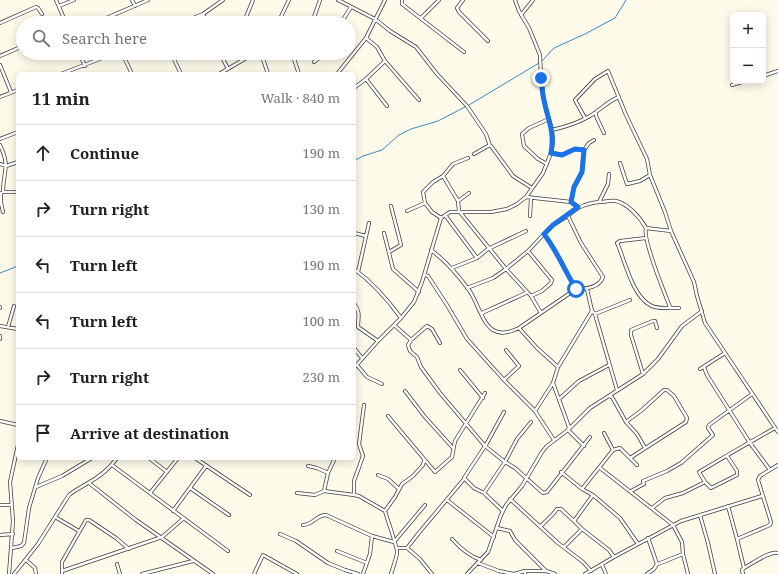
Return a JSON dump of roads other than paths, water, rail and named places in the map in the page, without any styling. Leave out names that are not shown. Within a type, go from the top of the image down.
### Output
[{"type":"street","points":[[56,0],[63,16]]},
{"type":"street","points":[[58,6],[74,0]]},
{"type":"street","points":[[132,0],[135,6]]},
{"type":"street","points":[[111,16],[148,0]]},
{"type":"street","points":[[198,16],[223,0]]},
{"type":"street","points":[[246,16],[252,0]]},
{"type":"street","points":[[281,16],[289,0]]},
{"type":"street","points":[[314,16],[320,0]]},
{"type":"street","points":[[338,0],[376,19],[390,31],[409,42],[419,51],[437,74],[467,106],[486,134],[490,146],[494,148],[513,176],[532,188]]},
{"type":"street","points":[[356,50],[366,38],[385,0]]},
{"type":"street","points":[[402,0],[402,4],[464,52]]},
{"type":"street","points":[[421,18],[439,0]]},
{"type":"street","points":[[463,0],[457,8],[459,12],[488,41]]},
{"type":"street","points":[[382,384],[367,377],[357,365],[414,302],[425,275],[441,218],[450,212],[491,212],[507,209],[517,204],[526,197],[543,173],[551,153],[553,142],[552,130],[543,95],[540,57],[529,28],[521,15],[515,0]]},
{"type":"street","points":[[521,15],[533,0]]},
{"type":"street","points":[[0,23],[36,7],[42,14]]},
{"type":"street","points":[[345,16],[351,7]]},
{"type":"street","points":[[366,38],[378,48],[385,61],[419,100]]},
{"type":"street","points":[[0,56],[16,49]]},
{"type":"street","points":[[82,60],[84,66]]},
{"type":"street","points":[[67,72],[98,60]]},
{"type":"street","points":[[125,60],[131,72]]},
{"type":"street","points":[[174,60],[180,72]]},
{"type":"street","points":[[224,60],[228,69]]},
{"type":"street","points":[[223,72],[243,60]]},
{"type":"street","points":[[263,60],[267,72]]},
{"type":"street","points":[[295,60],[298,72]]},
{"type":"street","points":[[339,72],[348,60]]},
{"type":"street","points":[[356,86],[385,61]]},
{"type":"street","points":[[0,65],[11,92]]},
{"type":"street","points":[[766,75],[778,71]]},
{"type":"street","points":[[585,118],[575,100],[596,79],[607,72],[610,74],[626,115],[647,159],[650,175],[671,231],[694,282],[705,324],[778,432]]},
{"type":"street","points":[[366,79],[387,106]]},
{"type":"street","points":[[0,97],[16,91]]},
{"type":"street","points":[[552,130],[569,126],[596,112],[619,97]]},
{"type":"street","points":[[596,112],[596,116],[604,133]]},
{"type":"street","points":[[547,164],[538,159],[524,145],[522,134],[529,128],[550,118]]},
{"type":"street","points":[[0,139],[16,133]]},
{"type":"street","points":[[571,202],[574,187],[582,172],[584,150],[589,143],[594,140]]},
{"type":"street","points":[[0,144],[5,157],[6,166],[1,204],[3,212]]},
{"type":"street","points":[[474,154],[490,146]]},
{"type":"street","points":[[551,153],[562,155],[575,149],[584,150]]},
{"type":"street","points":[[441,218],[432,212],[425,203],[423,192],[433,182],[443,176],[453,164],[468,158]]},
{"type":"street","points":[[0,164],[6,166],[16,163]]},
{"type":"street","points":[[620,163],[627,184],[640,181],[650,175]]},
{"type":"street","points":[[599,202],[608,184],[609,174]]},
{"type":"street","points":[[443,176],[458,201],[459,211],[488,249],[526,293],[531,296],[541,313]]},
{"type":"street","points":[[2,192],[16,192]]},
{"type":"street","points":[[458,201],[469,193]]},
{"type":"street","points":[[526,197],[571,202],[578,207]]},
{"type":"street","points":[[530,216],[531,198]]},
{"type":"street","points":[[468,288],[493,278],[506,269],[528,251],[553,225],[568,216],[578,207],[586,204],[615,201],[639,217],[646,228],[646,238],[654,264],[670,307],[672,308]]},
{"type":"street","points":[[407,211],[425,203]]},
{"type":"street","points":[[389,252],[401,245],[391,206]]},
{"type":"street","points":[[445,215],[477,258]]},
{"type":"street","points":[[431,250],[452,268],[468,288],[488,325],[500,333],[509,332],[519,328],[576,289],[587,289],[600,283],[602,277],[581,243],[568,216]]},
{"type":"street","points":[[370,223],[358,272],[390,303],[401,318]]},
{"type":"street","points":[[646,228],[671,231]]},
{"type":"street","points":[[452,268],[477,258],[488,249],[526,231]]},
{"type":"street","points":[[384,233],[394,269],[419,292]]},
{"type":"street","points":[[356,234],[366,236]]},
{"type":"street","points":[[544,234],[549,240],[576,289]]},
{"type":"street","points":[[646,238],[620,241],[617,243],[632,282],[638,293],[650,305],[679,308]]},
{"type":"street","points":[[528,251],[552,280],[551,283],[542,290],[531,296]]},
{"type":"street","points":[[425,275],[428,276],[467,339],[504,380],[535,411],[554,440]]},
{"type":"street","points":[[587,289],[592,311],[595,314],[617,390]]},
{"type":"street","points":[[482,313],[526,293]]},
{"type":"street","points":[[595,314],[630,300]]},
{"type":"street","points":[[8,327],[14,306]]},
{"type":"street","points":[[356,306],[359,311],[360,318],[358,327],[378,341]]},
{"type":"street","points":[[535,411],[553,383],[558,367],[592,311]]},
{"type":"street","points":[[467,574],[488,552],[503,511],[510,499],[527,478],[542,452],[554,440],[568,430],[590,408],[643,374],[658,359],[682,326],[702,311]]},
{"type":"street","points":[[643,374],[631,335],[631,330],[653,321],[655,321],[658,328]]},
{"type":"street","points":[[394,325],[411,340]]},
{"type":"street","points":[[0,326],[16,329]]},
{"type":"street","points":[[440,343],[432,329],[427,326],[411,340],[408,345],[410,352],[417,357],[421,367],[440,393],[485,446],[545,493],[590,438]]},
{"type":"street","points":[[519,328],[537,348],[558,367]]},
{"type":"street","points":[[356,350],[362,358]]},
{"type":"street","points":[[504,380],[519,366],[506,350]]},
{"type":"street","points":[[700,369],[725,353]]},
{"type":"street","points":[[559,399],[580,381],[610,365]]},
{"type":"street","points":[[704,367],[707,375],[750,443],[770,470]]},
{"type":"street","points":[[460,370],[483,398]]},
{"type":"street","points":[[553,383],[569,427],[568,430],[584,446]]},
{"type":"street","points":[[626,422],[664,390],[674,396],[687,418],[686,422],[630,458]]},
{"type":"street","points":[[406,391],[425,417],[454,448]]},
{"type":"street","points":[[388,416],[434,472],[437,472],[450,460],[454,452],[455,441],[486,393]]},
{"type":"street","points":[[631,491],[644,484],[643,481],[667,471],[681,463],[713,435],[708,428],[709,425],[752,394]]},
{"type":"street","points":[[610,396],[626,422],[637,434],[645,448]]},
{"type":"street","points":[[354,495],[354,481],[363,456],[359,444],[364,405]]},
{"type":"street","points":[[407,548],[464,479],[504,412]]},
{"type":"street","points":[[0,421],[16,425]]},
{"type":"street","points":[[484,493],[505,462],[517,439],[531,422]]},
{"type":"street","points":[[727,456],[737,475],[711,488],[699,472],[775,428]]},
{"type":"street","points":[[604,433],[613,450]]},
{"type":"street","points":[[582,489],[613,450],[620,448],[637,465]]},
{"type":"street","points":[[9,574],[13,534],[11,474],[16,453]]},
{"type":"street","points":[[12,548],[21,546],[24,543],[29,508],[38,478],[46,460]]},
{"type":"street","points":[[36,487],[62,476],[89,460]]},
{"type":"street","points":[[14,574],[26,560],[70,495],[112,466],[116,460]]},
{"type":"street","points":[[152,460],[167,472]]},
{"type":"street","points":[[150,493],[176,460]]},
{"type":"street","points":[[198,460],[250,495]]},
{"type":"street","points":[[324,491],[328,473],[334,460]]},
{"type":"street","points":[[384,511],[402,484],[410,479],[423,465],[424,460]]},
{"type":"street","points":[[737,539],[771,524],[762,496],[758,477],[778,465]]},
{"type":"street","points":[[112,466],[228,551]]},
{"type":"street","points":[[173,510],[206,466]]},
{"type":"street","points":[[308,466],[328,473]]},
{"type":"street","points":[[600,468],[673,525],[682,542],[683,554],[688,574]]},
{"type":"street","points":[[561,472],[582,489],[593,495],[620,518],[638,544]]},
{"type":"street","points":[[378,475],[388,479],[399,489]]},
{"type":"street","points":[[464,479],[474,488],[484,493],[503,511]]},
{"type":"street","points":[[652,508],[667,497],[683,493],[705,482]]},
{"type":"street","points":[[89,483],[136,520],[213,574]]},
{"type":"street","points":[[190,488],[229,515]]},
{"type":"street","points":[[297,493],[315,495],[324,491],[359,496],[384,511],[398,553],[391,574]]},
{"type":"street","points":[[574,521],[593,495]]},
{"type":"street","points":[[585,574],[681,521],[762,496]]},
{"type":"street","points":[[510,499],[583,562],[591,571]]},
{"type":"street","points":[[447,500],[494,537]]},
{"type":"street","points":[[0,506],[12,505]]},
{"type":"street","points":[[394,542],[425,505]]},
{"type":"street","points":[[728,506],[744,568],[742,570],[743,574]]},
{"type":"street","points":[[540,526],[557,509],[561,509],[582,529],[609,550],[614,557]]},
{"type":"street","points":[[303,525],[308,525],[320,516],[326,515],[372,536],[394,542]]},
{"type":"street","points":[[700,515],[715,574]]},
{"type":"street","points":[[55,517],[79,531]]},
{"type":"street","points":[[130,549],[116,538],[86,520],[62,562],[62,572],[130,549],[162,537],[184,518]]},
{"type":"street","points":[[497,528],[510,531],[515,540],[546,571]]},
{"type":"street","points":[[564,547],[582,529]]},
{"type":"street","points":[[0,535],[13,534]]},
{"type":"street","points":[[280,534],[296,542],[328,563],[358,574]]},
{"type":"street","points":[[363,574],[370,554],[372,536]]},
{"type":"street","points":[[648,538],[657,564]]},
{"type":"street","points":[[452,539],[458,546],[474,558],[481,560]]},
{"type":"street","points":[[397,548],[407,548],[432,574]]},
{"type":"street","points":[[337,551],[367,563]]},
{"type":"street","points":[[744,568],[774,552],[778,553]]},
{"type":"street","points":[[647,574],[657,564],[683,554]]},
{"type":"street","points":[[254,574],[263,555],[297,574]]},
{"type":"street","points":[[26,560],[35,568],[36,574]]},
{"type":"street","points":[[142,574],[193,560]]},
{"type":"street","points":[[478,563],[499,571],[514,574],[546,571],[555,574]]},
{"type":"street","points":[[117,564],[120,574]]},
{"type":"street","points":[[602,565],[606,574]]},
{"type":"waterway","points":[[542,61],[554,48],[615,18],[626,0]]},
{"type":"waterway","points":[[469,105],[539,63]]},
{"type":"waterway","points":[[356,160],[382,150],[399,135],[411,129],[438,121],[465,107]]},
{"type":"waterway","points":[[0,273],[16,267]]}]
